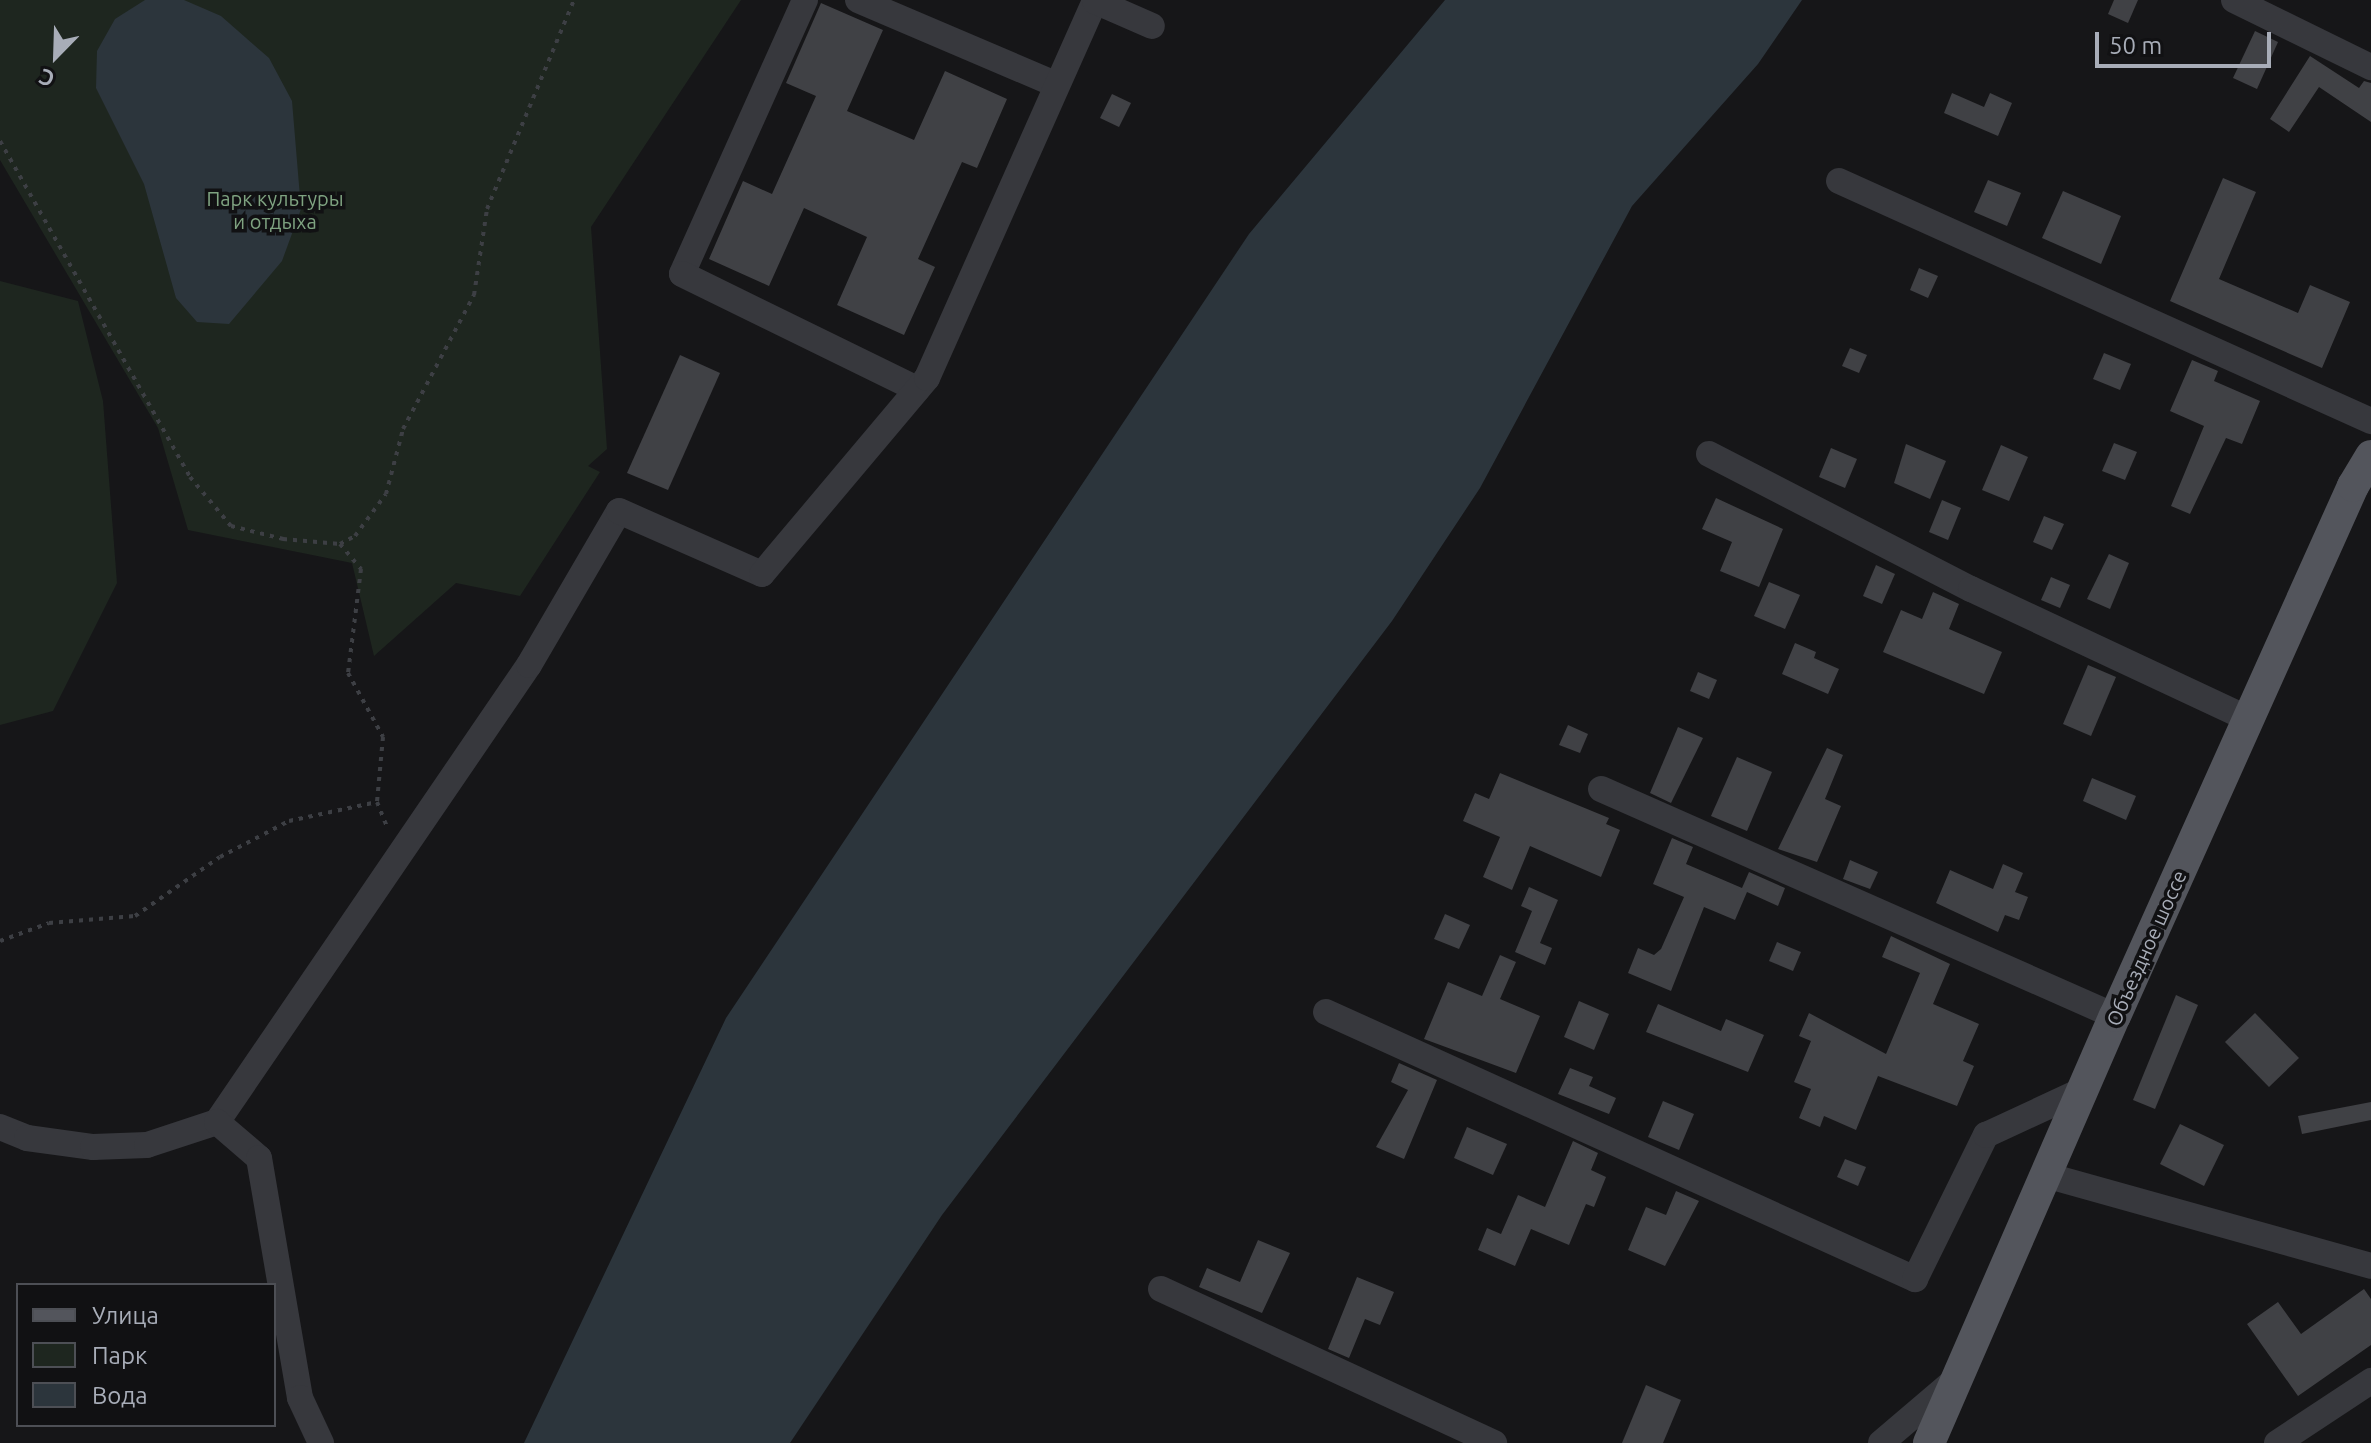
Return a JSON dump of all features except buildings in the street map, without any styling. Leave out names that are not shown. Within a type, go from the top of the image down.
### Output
[{"type":"main road","name":"Объездное шоссе","points":[[1929,1443],[2248,719],[2371,456]]},
{"type":"street","points":[[805,0],[682,274],[917,389]]},
{"type":"street","points":[[858,0],[1057,85]]},
{"type":"street","points":[[2234,0],[2371,67]]},
{"type":"street","points":[[0,1127],[27,1138],[134,1146],[217,1122],[529,665],[619,511],[762,574],[927,378],[1095,1],[1152,26]]},
{"type":"street","points":[[1839,181],[2371,421]]},
{"type":"street","points":[[1709,454],[1971,589],[2248,719]]},
{"type":"street","points":[[1601,789],[2115,1016]]},
{"type":"street","points":[[1326,1012],[1915,1279],[1986,1135],[2085,1089]]},
{"type":"street","points":[[217,1122],[259,1158],[300,1398],[321,1443]]},
{"type":"street","points":[[2049,1176],[2371,1266]]},
{"type":"street","points":[[1161,1289],[1494,1443]]},
{"type":"street","points":[[1881,1443],[1959,1375]]},
{"type":"street","points":[[2277,1443],[2371,1381]]},
{"type":"path","points":[[0,141],[198,487],[231,526],[283,539],[340,544],[355,536],[386,494],[403,429],[474,295],[487,209],[574,0]]},
{"type":"path","points":[[340,544],[361,569],[348,673],[383,737],[377,802],[399,856]]},
{"type":"path","points":[[0,941],[49,923],[135,916],[220,857],[289,821],[377,802]]},
{"type":"green space","name":"Парк культуры и отдыха","points":[[0,0],[741,0],[591,227],[607,449],[588,466],[600,472],[520,596],[456,583],[374,656],[352,563],[188,530],[158,428],[0,160]]},
{"type":"green space","points":[[0,281],[78,301],[103,401],[117,583],[53,711],[0,725]]},
{"type":"water","points":[[145,0],[184,0],[221,16],[269,58],[292,101],[301,209],[282,261],[229,324],[197,322],[176,298],[144,184],[96,88],[97,51],[115,19]]},
{"type":"water","points":[[1445,0],[1802,0],[1758,64],[1632,206],[1480,488],[1392,621],[942,1215],[790,1443],[524,1443],[726,1018],[1249,234]]}]
